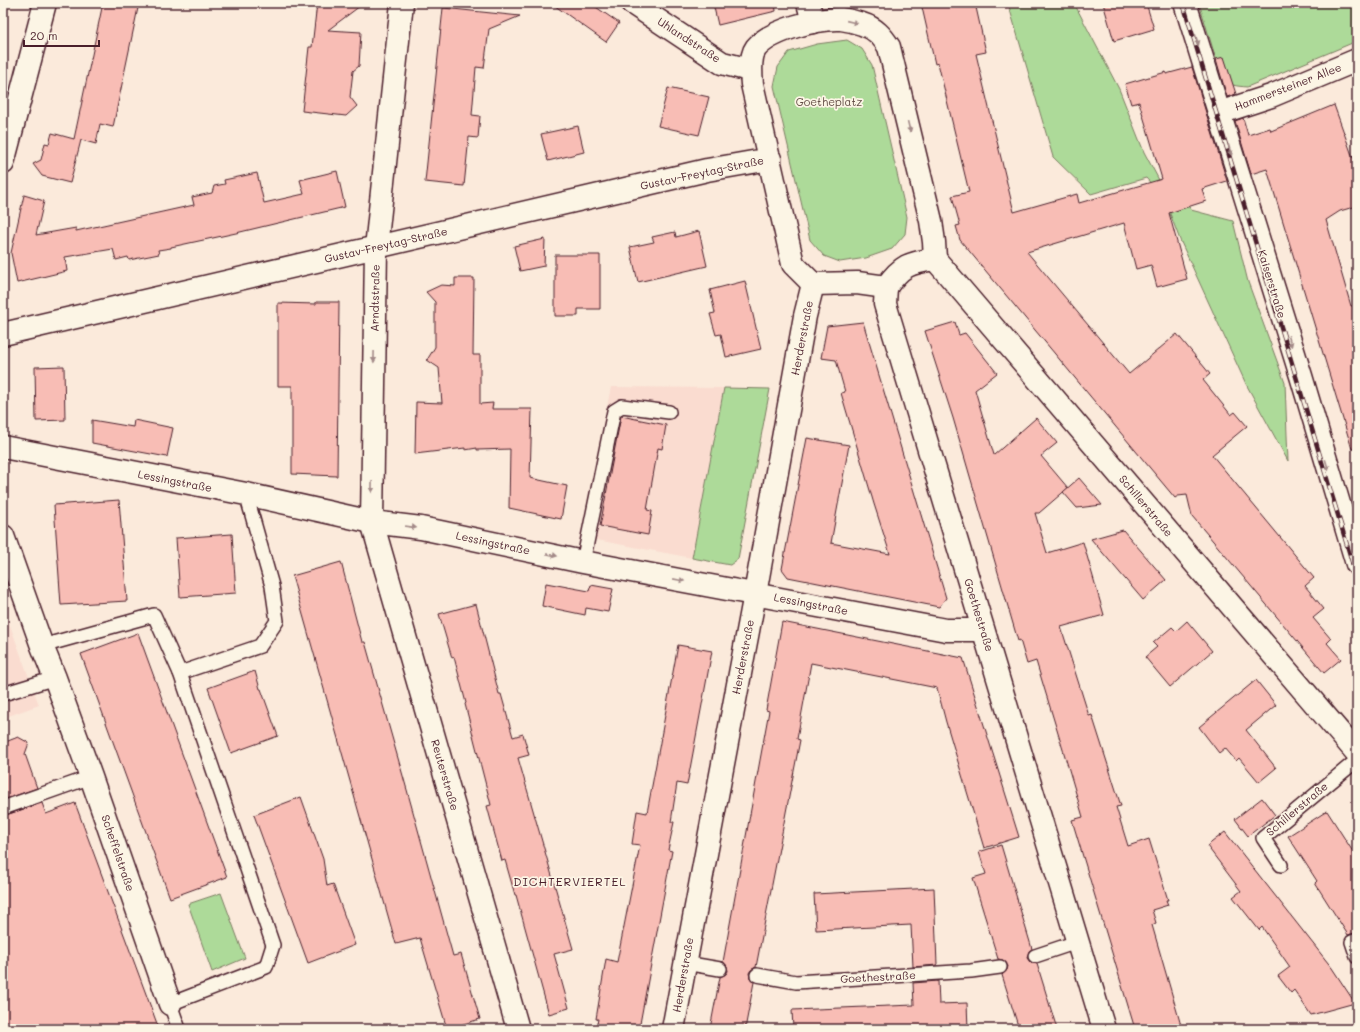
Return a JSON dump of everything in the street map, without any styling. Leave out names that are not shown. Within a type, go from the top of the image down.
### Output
[{"type":"street","points":[[3,163],[10,107],[45,3]]},
{"type":"street","name":"Arndtstraße","points":[[372,522],[376,248],[402,3]]},
{"type":"street","name":"Uhlandstraße","points":[[632,3],[722,62],[750,70]]},
{"type":"street","name":"Kaiserstraße","points":[[1186,3],[1357,564]]},
{"type":"street","points":[[811,13],[863,24],[880,34],[890,47],[930,221],[934,242],[935,259],[915,262],[897,272],[886,287],[857,283],[813,284],[793,264],[750,70],[755,49],[766,39],[790,28],[811,13]]},
{"type":"street","name":"Hammersteiner Allee","points":[[1219,113],[1271,96],[1357,60]]},
{"type":"street","name":"Gustav-Freytag-Straße","points":[[3,334],[707,170],[770,158]]},
{"type":"street","name":"Schillerstraße","points":[[935,259],[1357,753]]},
{"type":"street","name":"Herderstraße","points":[[673,1029],[755,594],[805,316],[813,284]]},
{"type":"street","name":"Goethestraße","points":[[886,287],[885,304],[1104,1029]]},
{"type":"street","name":"Lessingstraße","points":[[3,447],[246,494],[372,522],[421,528],[583,562],[946,630],[983,630]]},
{"type":"street","name":"Reuterstraße","points":[[372,522],[518,1029]]},
{"type":"street","name":"Scheffelstraße","points":[[3,536],[91,777],[170,1004]]},
{"type":"lane","points":[[583,562],[614,411],[622,406],[669,412]]},
{"type":"lane","points":[[180,673],[260,646],[277,621],[272,586],[246,494]]},
{"type":"lane","points":[[42,646],[154,615],[180,673],[273,945],[266,967],[170,1004]]},
{"type":"lane","points":[[3,694],[55,678]]},
{"type":"lane","name":"Schillerstraße","points":[[1281,865],[1263,838],[1357,760]]},
{"type":"lane","points":[[3,808],[91,777]]},
{"type":"lane","points":[[1357,940],[1352,942],[1357,957]]},
{"type":"lane","points":[[1035,956],[1077,942]]},
{"type":"lane","points":[[685,963],[720,969]]},
{"type":"lane","name":"Goethestraße","points":[[757,975],[796,982],[971,972],[1000,967]]},
{"type":"lane","name":"Scheffelstraße","points":[[170,1004],[180,1029]]},
{"type":"shaded area","points":[[611,387],[724,388],[692,558],[581,537]]},
{"type":"shaded area","points":[[3,606],[39,705],[3,718]]},
{"type":"green space","points":[[1008,3],[1074,3],[1119,89],[1144,152],[1166,193],[1181,194],[1191,210],[1233,221],[1248,282],[1285,383],[1288,461],[1246,384],[1180,240],[1169,211],[1157,190],[1146,178],[1091,194],[1053,157]]},
{"type":"green space","points":[[1199,3],[1357,3],[1357,41],[1247,87],[1234,85],[1222,79]]},
{"type":"green space","name":"Goetheplatz","points":[[847,40],[862,49],[872,65],[907,217],[905,234],[892,249],[866,258],[840,262],[824,256],[810,240],[774,86],[778,67],[789,52],[817,44]]},
{"type":"green space","points":[[724,388],[770,389],[738,559],[730,565],[692,558]]},
{"type":"green space","points":[[221,893],[245,958],[212,972],[188,904]]},
{"type":"building","points":[[103,3],[139,3],[113,127],[100,124],[96,144],[81,140],[70,183],[42,176],[33,164],[41,160],[45,143],[49,144],[52,133],[74,139]]},
{"type":"building","points":[[317,3],[364,3],[328,30],[361,32],[359,66],[353,71],[350,97],[357,106],[346,116],[302,111],[309,47],[312,47]]},
{"type":"building","points":[[551,3],[590,3],[619,23],[606,42]]},
{"type":"building","points":[[713,3],[775,3],[776,11],[718,25]]},
{"type":"building","points":[[921,3],[975,3],[986,52],[976,54],[1014,212],[1077,194],[1079,203],[1162,179],[1139,102],[1131,104],[1125,84],[1166,72],[1166,74],[1192,67],[1227,181],[1202,189],[1206,201],[1169,213],[1187,279],[1157,287],[1151,265],[1136,269],[1124,223],[1027,252],[1129,374],[1177,334],[1210,374],[1203,380],[1231,415],[1235,412],[1247,426],[1212,455],[1314,578],[1305,586],[1324,609],[1313,618],[1331,639],[1327,643],[1341,659],[1324,673],[1192,516],[1187,495],[1178,496],[1175,498],[960,240],[956,226],[960,225],[952,196],[969,192],[938,63],[935,64]]},
{"type":"building","points":[[1103,3],[1146,3],[1154,29],[1114,41]]},
{"type":"building","points":[[443,8],[520,16],[489,29],[484,68],[476,67],[472,115],[480,116],[478,138],[469,137],[464,186],[425,182]]},
{"type":"building","points":[[1224,57],[1236,94],[1227,97],[1216,59]]},
{"type":"building","points":[[668,88],[709,97],[699,135],[658,126]]},
{"type":"building","points":[[1334,105],[1353,158],[1357,157],[1357,206],[1340,211],[1326,220],[1351,306],[1357,305],[1357,448],[1352,449],[1267,169],[1251,174],[1235,121],[1243,118],[1248,135],[1270,128],[1271,131]]},
{"type":"building","points":[[578,126],[584,152],[548,161],[541,134]]},
{"type":"building","points":[[337,171],[345,207],[158,250],[159,254],[129,260],[128,257],[116,260],[113,249],[65,257],[67,271],[17,283],[11,253],[24,195],[44,201],[36,235],[76,228],[76,231],[194,205],[192,197],[212,193],[214,186],[225,184],[224,180],[257,173],[264,203],[304,194],[300,180]]},
{"type":"building","points":[[699,231],[707,266],[638,282],[630,247],[654,242],[652,237],[675,232],[676,237]]},
{"type":"building","points":[[545,239],[544,266],[520,271],[514,246]]},
{"type":"building","points":[[555,255],[600,255],[600,309],[578,309],[578,316],[555,316]]},
{"type":"building","points":[[455,278],[474,278],[473,355],[480,355],[480,404],[493,403],[492,409],[532,409],[530,478],[567,486],[561,519],[509,508],[510,449],[477,450],[477,448],[465,450],[465,448],[415,454],[416,402],[442,403],[439,368],[427,360],[435,347],[435,302],[426,292],[441,285],[455,286]]},
{"type":"building","points":[[745,281],[761,349],[726,357],[721,334],[716,335],[710,314],[715,313],[710,290]]},
{"type":"building","points":[[316,302],[339,302],[337,476],[292,474],[292,386],[278,386],[278,303],[316,304]]},
{"type":"building","points":[[863,322],[946,598],[939,607],[788,577],[782,569],[807,438],[849,445],[831,543],[890,554],[841,393],[845,392],[836,360],[821,358],[827,326]]},
{"type":"building","points":[[955,322],[959,335],[965,333],[997,373],[975,390],[994,455],[1036,418],[1057,443],[1041,456],[1068,488],[1039,513],[1035,513],[1047,553],[1083,542],[1104,615],[1061,627],[1089,716],[1092,715],[1121,806],[1116,807],[1128,846],[1149,839],[1168,900],[1166,900],[1168,905],[1152,910],[1156,923],[1152,925],[1182,1029],[1135,1029],[1072,820],[1083,817],[1067,763],[1036,661],[1027,664],[1020,640],[1018,641],[953,418],[925,331]]},
{"type":"building","points":[[64,366],[65,420],[36,421],[35,367]]},
{"type":"building","points":[[621,416],[666,425],[662,449],[658,448],[647,510],[652,511],[648,535],[600,526]]},
{"type":"building","points":[[92,420],[133,427],[134,420],[173,428],[167,457],[92,443]]},
{"type":"building","points":[[1079,478],[1102,505],[1077,508],[1063,492]]},
{"type":"building","points":[[119,500],[127,601],[61,605],[54,505]]},
{"type":"building","points":[[1123,530],[1166,580],[1143,600],[1091,539]]},
{"type":"building","points":[[232,534],[236,593],[180,597],[176,538]]},
{"type":"building","points":[[341,562],[362,642],[365,642],[453,956],[461,954],[480,1019],[447,1029],[420,938],[396,944],[292,576]]},
{"type":"building","points":[[546,583],[589,591],[591,585],[613,589],[608,612],[586,608],[585,615],[542,606]]},
{"type":"building","points":[[476,604],[499,694],[501,694],[513,737],[523,734],[529,755],[518,758],[573,949],[554,954],[569,1008],[549,1014],[516,895],[505,860],[502,861],[487,806],[491,805],[465,704],[466,703],[454,657],[452,658],[439,614]]},
{"type":"building","points":[[1187,621],[1212,651],[1170,687],[1145,657],[1157,647],[1153,643],[1172,627],[1176,631]]},
{"type":"building","points":[[782,622],[963,658],[1019,837],[984,848],[937,688],[811,663],[797,739],[800,740],[756,967],[749,973],[750,978],[754,982],[745,1029],[710,1029],[720,977],[728,971],[727,966],[723,962],[769,711],[766,710]]},
{"type":"building","points":[[138,633],[227,877],[170,898],[81,654]]},
{"type":"building","points":[[678,645],[712,651],[687,785],[677,783],[671,822],[674,822],[668,850],[672,851],[639,1029],[596,1029],[598,1019],[596,1019],[606,959],[617,962],[640,845],[632,844],[637,811],[647,813]]},
{"type":"building","points":[[255,671],[260,689],[278,736],[231,753],[208,688]]},
{"type":"building","points":[[1256,680],[1276,705],[1246,730],[1276,768],[1259,782],[1239,758],[1236,761],[1225,748],[1219,753],[1199,727]]},
{"type":"building","points":[[18,737],[29,743],[25,754],[37,788],[3,800],[3,743]]},
{"type":"building","points":[[301,797],[323,859],[327,886],[333,884],[355,945],[308,963],[254,815]]},
{"type":"building","points":[[1262,798],[1275,815],[1248,836],[1235,819]]},
{"type":"building","points":[[42,803],[46,814],[75,803],[159,1029],[3,1029],[3,816]]},
{"type":"building","points":[[1327,811],[1357,858],[1357,932],[1348,935],[1315,883],[1317,881],[1288,836]]},
{"type":"building","points":[[1225,832],[1332,968],[1355,1003],[1311,1015],[1294,990],[1291,993],[1278,976],[1290,967],[1262,927],[1259,930],[1233,897],[1241,891],[1207,846]]},
{"type":"building","points":[[1001,845],[1032,949],[1029,951],[1027,958],[1030,962],[1037,964],[1057,1029],[1019,1029],[1002,975],[1007,970],[1008,966],[1003,960],[998,959],[973,878],[986,874],[979,852]]},
{"type":"building","points":[[934,888],[937,965],[913,967],[911,925],[816,930],[814,894]]},
{"type":"building","points":[[938,981],[939,1004],[967,1003],[968,1029],[793,1029],[792,1010],[914,1005],[913,983]]},
{"type":"railway","points":[[1183,3],[1357,578]]},
{"type":"district","name":"DICHTERVIERTEL","points":[[570,882]]}]
